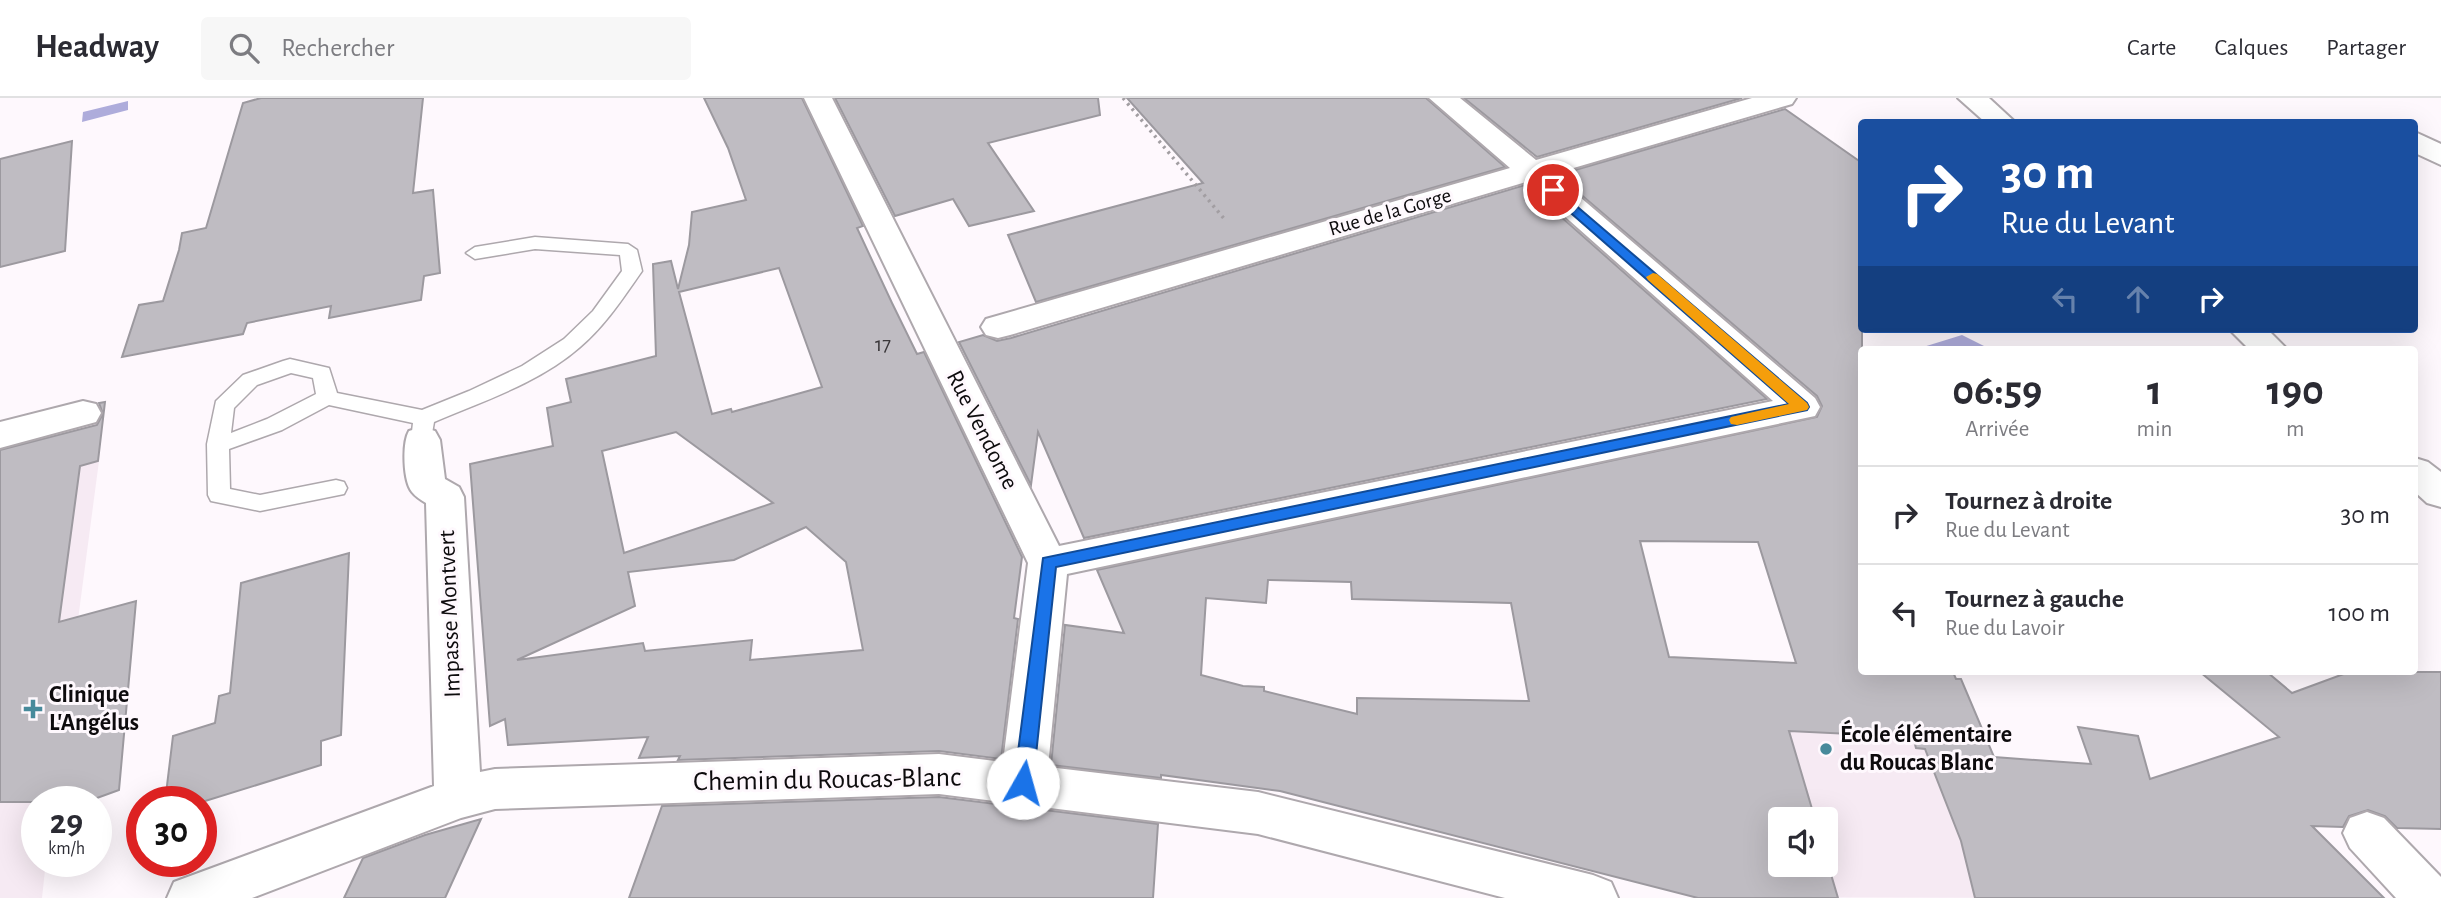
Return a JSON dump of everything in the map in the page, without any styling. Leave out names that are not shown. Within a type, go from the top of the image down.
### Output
[{"type":"street","name":"Rue Vendome","points":[[818,98],[1048,563]]},
{"type":"street","points":[[1023,783],[1048,563],[1802,407],[1443,98]]},
{"type":"street","name":"Rue de la Gorge","points":[[998,327],[1782,98]]},
{"type":"street","points":[[1972,98],[1997,119]]},
{"type":"street","points":[[2418,143],[2441,156]]},
{"type":"street","points":[[2251,333],[2266,346]]},
{"type":"street","points":[[0,435],[83,413]]},
{"type":"street","name":"Impasse Montvert","points":[[423,429],[427,485],[445,496],[458,799]]},
{"type":"street","points":[[2418,474],[2441,493]]},
{"type":"street","name":"Chemin du Roucas-Blanc","points":[[192,898],[458,799],[495,789],[939,774],[1258,813],[1593,898]]},
{"type":"street","points":[[2367,833],[2428,898]]},
{"type":"lane","points":[[327,397],[423,429],[561,352],[597,318],[632,271],[628,250],[535,243],[475,253]]},
{"type":"lane","points":[[327,397],[322,373],[290,366],[250,380],[224,406],[218,444],[219,495],[260,503],[336,488]]},
{"type":"lane","points":[[218,444],[246,437],[293,418],[327,397]]},
{"type":"path","points":[[1123,98],[1197,186]]},
{"type":"shaded area","name":"Clinique L'Angélus","points":[[102,411],[99,461],[56,786],[21,786],[21,877],[44,877],[42,898],[0,898],[0,439]]},
{"type":"shaded area","name":"École élémentaire du Roucas Blanc","points":[[1646,668],[1961,679],[2052,898],[1693,897]]},
{"type":"water","points":[[128,101],[128,110],[82,122],[83,112]]},
{"type":"water","points":[[1962,335],[1984,346],[1926,346]]},
{"type":"building","points":[[261,98],[423,98],[413,193],[433,190],[440,273],[424,276],[421,300],[329,318],[331,306],[247,323],[243,334],[122,357],[139,305],[163,301],[182,233],[206,228],[243,103]]},
{"type":"building","points":[[704,98],[802,98],[863,226],[857,228],[892,303],[917,354],[924,352],[1022,557],[1014,618],[1018,619],[1001,759],[939,751],[678,760],[680,756],[639,758],[648,737],[508,745],[505,719],[490,726],[470,464],[553,446],[547,408],[571,402],[566,379],[656,356],[653,264],[671,261],[678,289],[689,245],[692,212],[746,200],[728,148]],"holes":[[[779,268],[822,387],[732,412],[731,409],[712,414],[679,292]],[[676,432],[773,503],[624,553],[602,451]],[[806,527],[846,562],[863,650],[750,660],[752,640],[645,651],[643,643],[517,660],[635,606],[628,572],[734,560]]]},
{"type":"building","points":[[835,98],[1098,98],[1100,115],[988,143],[1034,211],[969,226],[953,199],[895,216]]},
{"type":"building","points":[[1127,98],[1426,98],[1505,167],[1036,302],[1008,235],[1203,183]]},
{"type":"building","points":[[1464,98],[1742,98],[1537,157]]},
{"type":"building","points":[[1785,109],[1858,160],[1858,333],[1862,333],[1862,346],[1858,346],[1858,675],[1954,675],[1956,679],[1961,679],[1994,757],[2091,764],[2078,727],[2138,736],[2150,779],[2279,737],[2204,675],[2271,675],[2292,693],[2341,675],[2418,675],[2418,672],[2441,672],[2441,829],[2397,828],[2385,816],[2368,810],[2349,816],[2343,827],[2312,826],[2384,898],[1975,898],[1961,841],[1925,749],[1916,748],[1913,737],[1789,731],[1811,807],[1768,807],[1768,877],[1832,877],[1838,898],[1698,898],[1280,791],[1161,775],[1161,778],[1051,765],[1065,625],[1124,633],[1097,570],[1817,417],[1822,406],[1817,396],[1558,175]],"holes":[[[1640,541],[1758,542],[1796,663],[1669,657]],[[1268,580],[1351,582],[1352,599],[1511,603],[1529,701],[1357,698],[1357,714],[1264,691],[1264,687],[1243,686],[1201,675],[1206,598],[1266,603]]]},
{"type":"building","points":[[72,141],[65,251],[0,267],[0,159]]},
{"type":"building","points":[[1525,185],[1767,399],[1084,538],[1038,432],[1031,485],[959,342],[983,335],[997,341],[1011,338]]},
{"type":"building","name":"Clinique L'Angélus","points":[[105,402],[98,461],[80,466],[59,622],[136,601],[119,790],[112,793],[112,786],[21,786],[21,802],[0,802],[0,450],[97,425],[103,414],[99,403]]},
{"type":"building","points":[[349,553],[341,735],[321,741],[321,765],[217,797],[217,786],[167,786],[173,736],[215,723],[219,696],[230,693],[241,583]]},
{"type":"building","points":[[939,797],[1158,824],[1153,898],[629,898],[662,806]]},
{"type":"building","points":[[481,819],[445,898],[344,898],[363,858],[425,835]]},
{"type":"slow traffic","points":[[1653,277],[1802,407],[1737,420]]},
{"type":"place","name":"Clinique L'Angélus","points":[[33,709]]},
{"type":"place","name":"École élémentaire du Roucas Blanc","points":[[1826,749]]},
{"type":"route","points":[[1023,783],[1048,563],[1802,407],[1553,190]]}]
